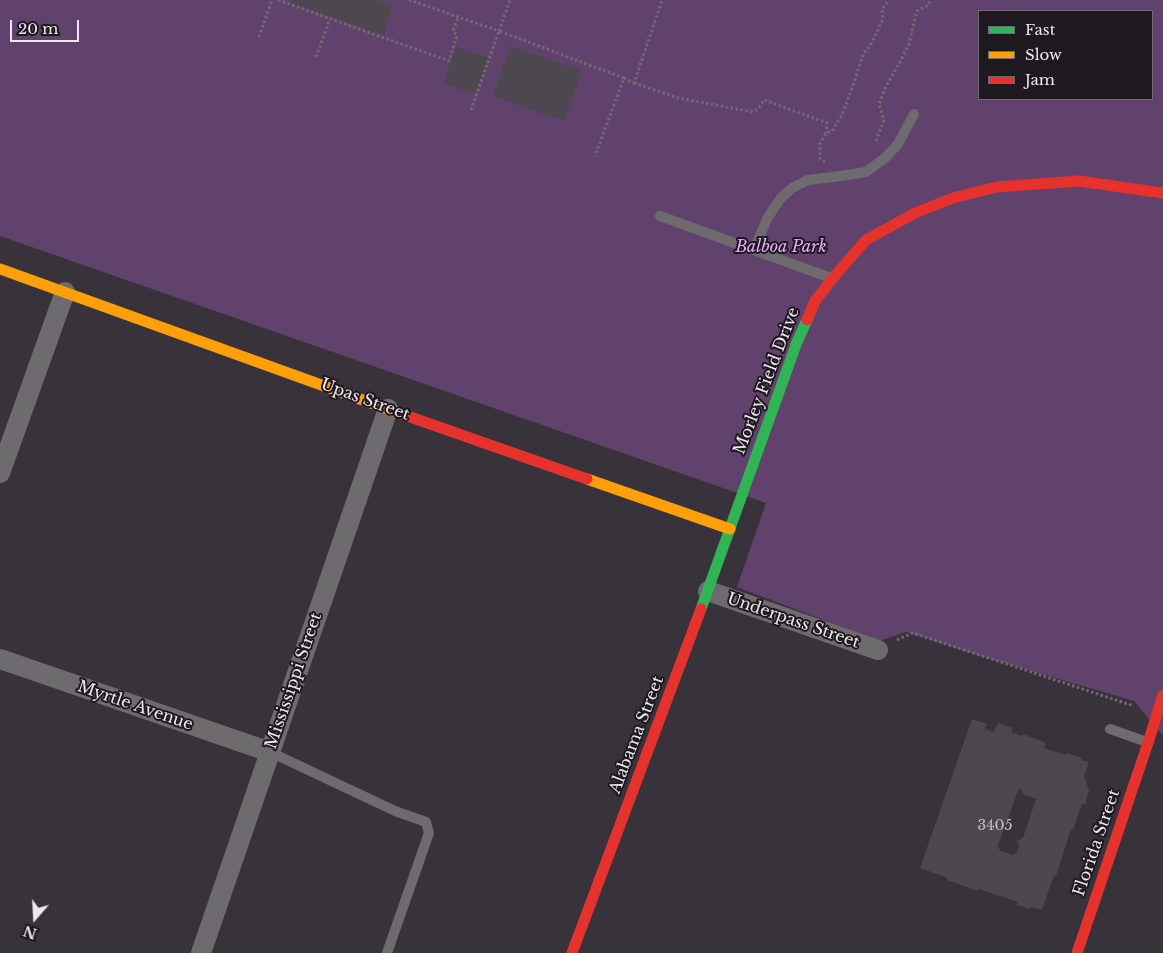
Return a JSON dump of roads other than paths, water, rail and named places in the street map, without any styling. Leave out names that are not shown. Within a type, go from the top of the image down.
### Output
[{"type":"street","name":"Morley Field Drive","points":[[730,529],[796,342],[815,301],[866,240],[915,212],[952,198],[996,187],[1079,181],[1163,192]]},
{"type":"street","name":"Upas Street","points":[[0,269],[388,409],[730,529]]},
{"type":"street","points":[[0,473],[65,292]]},
{"type":"street","name":"Mississippi Street","points":[[202,953],[388,409]]},
{"type":"street","name":"Alabama Street","points":[[572,953],[730,529]]},
{"type":"street","name":"Underpass Street","points":[[708,591],[878,650]]},
{"type":"street","name":"Myrtle Avenue","points":[[0,659],[270,752]]},
{"type":"street","name":"Florida Street","points":[[1076,953],[1156,745],[1156,714],[1163,695]]},
{"type":"lane","points":[[754,249],[768,216],[781,198],[792,188],[808,180],[866,172],[885,158],[898,144],[914,114]]},
{"type":"lane","points":[[660,216],[833,278]]},
{"type":"lane","points":[[1110,729],[1156,745]]},
{"type":"lane","points":[[270,752],[394,811],[426,822],[429,834],[387,953]]},
{"type":"park label","name":"Balboa Park","points":[[781,247]]}]
